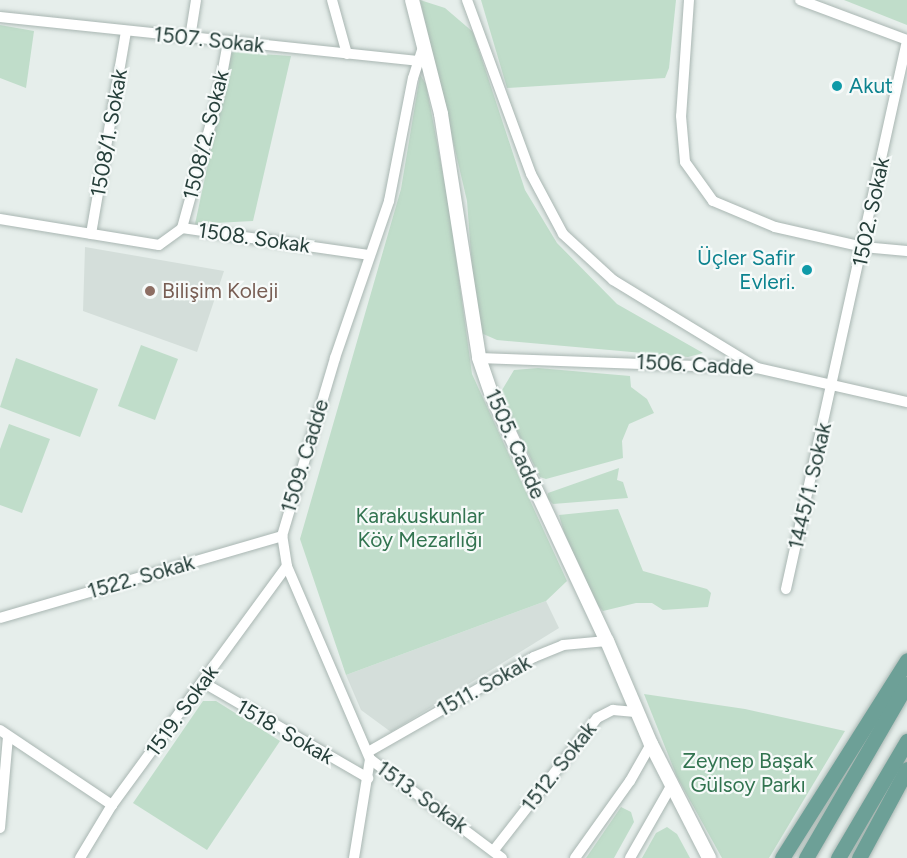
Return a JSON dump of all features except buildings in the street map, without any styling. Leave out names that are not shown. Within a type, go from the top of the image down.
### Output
[{"type":"main road","points":[[782,858],[907,660]]},
{"type":"main road","points":[[807,858],[907,684]]},
{"type":"main road","points":[[838,858],[907,741]]},
{"type":"main road","points":[[859,858],[907,769]]},
{"type":"street","points":[[190,38],[196,0]]},
{"type":"street","points":[[332,0],[347,54]]},
{"type":"street","name":"1505. Cadde","points":[[412,0],[420,55],[441,114],[479,358],[492,396],[607,641],[670,786],[709,858]]},
{"type":"street","points":[[467,0],[531,174],[563,234],[613,280],[757,368]]},
{"type":"street","points":[[689,0],[681,116],[686,162],[696,181],[713,201],[739,215],[775,227],[863,247],[907,251]]},
{"type":"street","points":[[800,0],[907,41]]},
{"type":"street","name":"1507. Sokak","points":[[0,17],[347,54],[420,55]]},
{"type":"street","name":"1508/1. Sokak","points":[[91,234],[126,31]]},
{"type":"street","name":"1502. Sokak","points":[[833,384],[907,41]]},
{"type":"street","name":"1508/2. Sokak","points":[[182,228],[218,97],[228,42]]},
{"type":"street","name":"1509. Cadde","points":[[354,858],[368,778],[369,755],[287,566],[282,536],[394,182],[420,55]]},
{"type":"street","name":"1508. Sokak","points":[[0,219],[159,245],[182,228],[370,255]]},
{"type":"street","name":"1506. Cadde","points":[[479,358],[757,368],[907,402]]},
{"type":"street","name":"1445/1. Sokak","points":[[786,589],[833,384]]},
{"type":"street","name":"1522. Sokak","points":[[0,618],[282,536]]},
{"type":"street","name":"1519. Sokak","points":[[80,858],[112,805],[204,683],[287,566]]},
{"type":"street","name":"1511. Sokak","points":[[369,755],[534,657],[563,645],[607,641]]},
{"type":"street","name":"1518. Sokak","points":[[204,683],[368,778]]},
{"type":"street","name":"1512. Sokak","points":[[494,850],[597,718],[613,710],[638,712]]},
{"type":"street","points":[[4,733],[112,805]]},
{"type":"street","points":[[0,828],[4,733]]},
{"type":"street","points":[[575,858],[630,781],[651,744]]},
{"type":"street","name":"1513. Sokak","points":[[369,755],[502,858]]},
{"type":"street","points":[[630,858],[670,786]]},
{"type":"shaded area","name":"Bilişim Koleji","points":[[85,247],[224,271],[197,352],[83,311]]},
{"type":"shaded area","points":[[546,601],[559,628],[391,732],[361,710],[346,675]]},
{"type":"green space","points":[[420,0],[445,8],[473,32],[525,190],[557,243],[617,304],[703,353],[688,357],[497,340],[481,333],[475,308],[467,201]]},
{"type":"green space","points":[[481,0],[676,0],[669,68],[665,78],[507,88]]},
{"type":"green space","points":[[844,0],[907,0],[907,25]]},
{"type":"green space","points":[[0,25],[34,31],[26,88],[0,78]]},
{"type":"green space","points":[[232,52],[291,56],[253,221],[195,224]]},
{"type":"green space","name":"Karakuskunlar Köy Mezarlığı","points":[[420,75],[426,84],[449,206],[472,374],[567,581],[546,601],[346,675],[300,539],[401,189]]},
{"type":"green space","points":[[141,345],[178,359],[155,420],[118,406]]},
{"type":"green space","points":[[16,358],[98,389],[80,437],[0,407]]},
{"type":"green space","points":[[538,368],[630,376],[631,387],[647,399],[654,413],[629,424],[622,441],[623,458],[546,479],[540,477],[499,395],[514,370]]},
{"type":"green space","points":[[9,424],[50,439],[22,513],[0,505],[0,449]]},
{"type":"green space","points":[[619,468],[617,480],[623,482],[628,498],[553,504],[547,498],[548,493]]},
{"type":"green space","points":[[618,509],[643,571],[707,589],[711,593],[708,607],[663,610],[652,603],[636,603],[603,611],[597,605],[568,546],[559,515]]},
{"type":"green space","name":"Zeynep Başak Gülsoy Parkı","points":[[644,694],[745,709],[845,731],[769,858],[722,858],[677,777]]},
{"type":"green space","points":[[203,701],[216,701],[280,741],[207,850],[133,803]]},
{"type":"green space","points":[[621,807],[631,812],[634,822],[614,858],[586,858]]},
{"type":"green space","name":"Zeynep Başak Gülsoy Parkı","points":[[667,827],[677,834],[690,858],[642,858],[656,833]]},
{"type":"place","name":"Akut","points":[[837,86]]},
{"type":"place","name":"Üçler Safir Evleri.","points":[[807,270]]},
{"type":"place","name":"Bilişim Koleji","points":[[150,291]]}]
